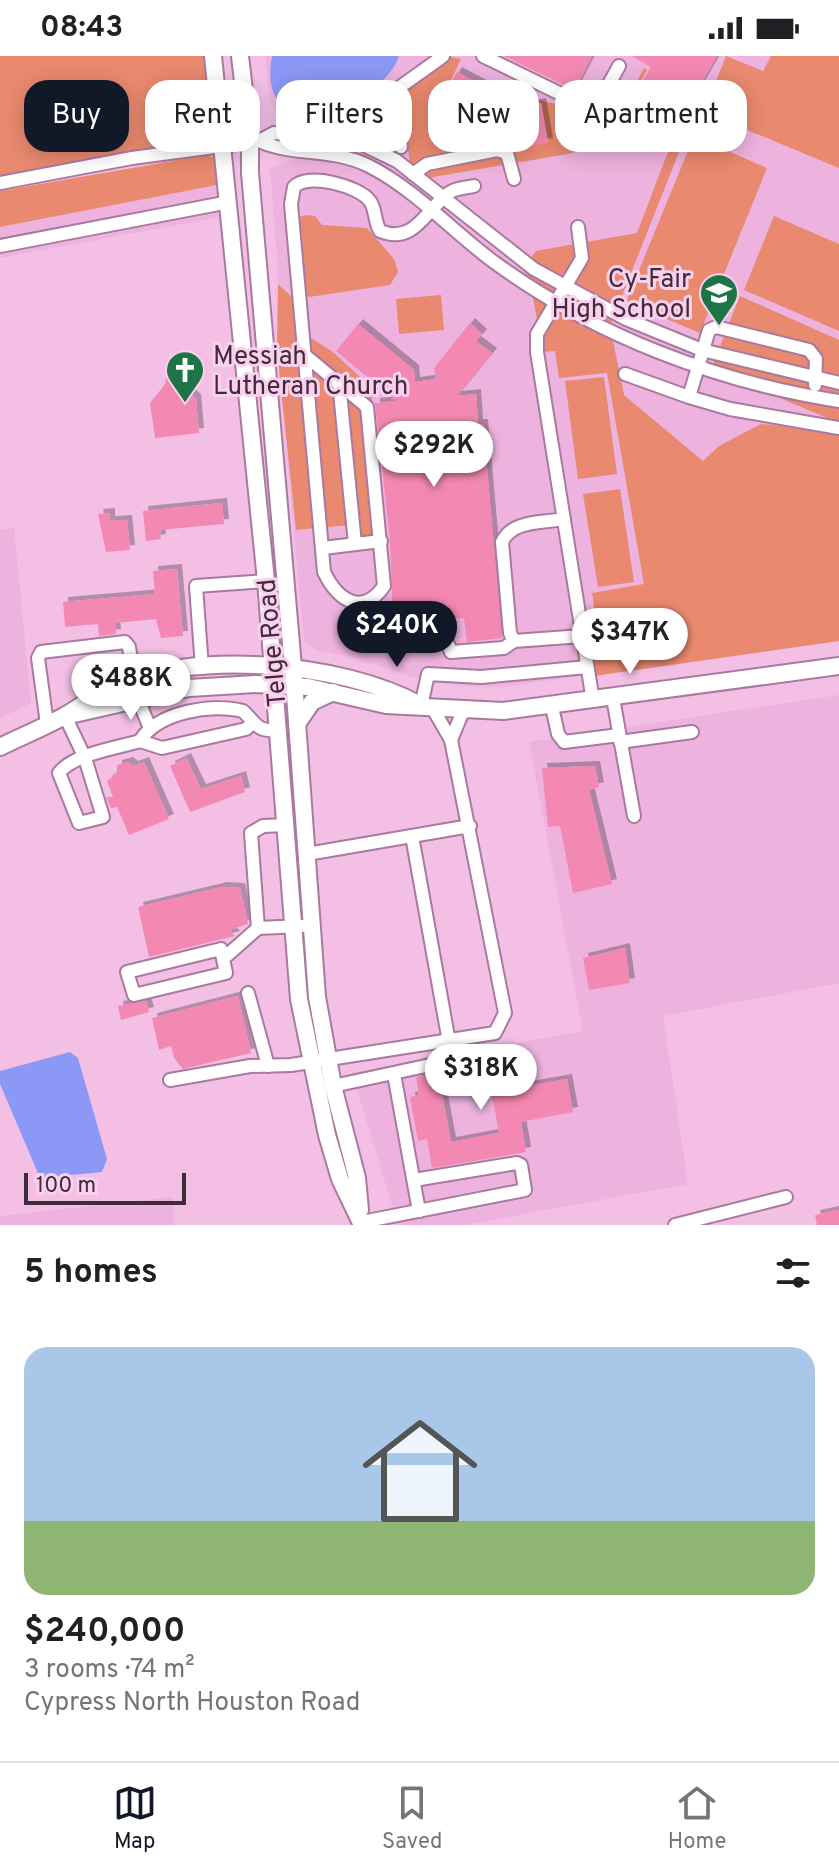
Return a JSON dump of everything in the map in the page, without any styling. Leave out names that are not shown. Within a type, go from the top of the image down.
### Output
[{"type":"main road","name":"Telge Road","points":[[213,56],[216,80]]},
{"type":"main road","name":"Telge Road","points":[[240,56],[244,80]]},
{"type":"main road","name":"Telge Road","points":[[225,152],[274,665],[292,927],[340,1179],[362,1224]]},
{"type":"main road","name":"Telge Road","points":[[254,152],[262,318],[293,667],[318,1060],[333,1086],[357,1178],[362,1224]]},
{"type":"main road","points":[[240,320],[262,318]]},
{"type":"main road","points":[[65,716],[177,690],[275,684],[333,692],[386,705],[463,711],[552,707],[839,666]]},
{"type":"main road","points":[[0,747],[65,716],[108,688],[134,680],[202,668],[293,667],[389,688],[427,706]]},
{"type":"main road","points":[[297,724],[312,702],[333,692]]},
{"type":"lane","points":[[412,80],[443,56]]},
{"type":"lane","points":[[483,56],[569,98],[608,86],[619,66]]},
{"type":"lane","points":[[260,144],[278,150],[344,154],[392,179],[496,263],[553,302],[636,343],[696,366],[839,401]]},
{"type":"lane","points":[[413,174],[427,164],[497,150],[507,153],[514,179]]},
{"type":"lane","points":[[0,183],[183,152]]},
{"type":"lane","points":[[378,152],[397,161],[514,256],[626,319],[702,350],[839,383]]},
{"type":"lane","points":[[306,356],[367,407],[384,586],[377,597],[364,602],[346,601],[338,595],[324,572],[291,204],[294,187],[305,179],[314,179],[362,194],[373,206],[377,227],[393,235],[411,232],[451,191],[474,186]]},
{"type":"lane","points":[[0,246],[229,202]]},
{"type":"lane","points":[[578,227],[582,258],[553,302],[537,334],[537,352],[593,701]]},
{"type":"lane","points":[[689,397],[709,330],[716,327],[809,350],[816,359],[812,396]]},
{"type":"lane","points":[[625,374],[730,409],[839,428]]},
{"type":"lane","points":[[339,382],[355,544]]},
{"type":"lane","points":[[514,641],[510,633],[502,542],[507,531],[515,527],[564,519]]},
{"type":"lane","points":[[323,548],[381,541]]},
{"type":"lane","points":[[202,668],[196,586],[266,581]]},
{"type":"lane","points":[[442,629],[451,652],[504,648],[514,641],[582,636]]},
{"type":"lane","points":[[47,724],[38,658],[41,652],[125,642],[129,647],[134,680]]},
{"type":"lane","points":[[170,1080],[234,1068],[318,1060],[495,1033],[505,1013],[451,740],[427,706],[428,674],[481,677],[587,667]]},
{"type":"lane","points":[[177,690],[183,715]]},
{"type":"lane","points":[[613,698],[634,816]]},
{"type":"lane","points":[[138,699],[149,726]]},
{"type":"lane","points":[[140,741],[149,726],[183,715],[226,707],[243,711],[251,724],[264,731],[279,730]]},
{"type":"lane","points":[[552,707],[558,734],[564,742],[692,732]]},
{"type":"lane","points":[[451,740],[463,711]]},
{"type":"lane","points":[[65,716],[85,758],[103,817],[84,824],[79,823],[59,773],[85,758],[140,741],[162,748],[246,729],[251,724]]},
{"type":"lane","points":[[258,928],[251,833],[263,826],[286,825]]},
{"type":"lane","points":[[307,854],[470,826]]},
{"type":"lane","points":[[412,836],[449,1042]]},
{"type":"lane","points":[[223,959],[258,928],[310,926]]},
{"type":"lane","points":[[221,949],[223,959],[226,973],[134,995],[127,972],[221,949]]},
{"type":"lane","points":[[248,993],[268,1066]]},
{"type":"lane","points":[[333,1086],[435,1064]]},
{"type":"lane","points":[[394,1074],[419,1211]]},
{"type":"lane","points":[[362,1224],[525,1190],[521,1165],[414,1180]]},
{"type":"lane","points":[[675,1225],[786,1197]]},
{"type":"shaded area","points":[[0,56],[206,56],[210,80],[145,80],[145,150],[0,176]]},
{"type":"shaded area","points":[[265,56],[839,56],[839,641],[501,687],[460,686],[408,676],[349,656],[315,650],[304,640],[277,350],[278,271],[270,168],[314,152],[412,152],[412,80],[276,80],[276,110],[270,101]]},
{"type":"shaded area","points":[[446,56],[461,59],[451,80],[428,80],[428,152],[539,152],[539,144],[548,142],[539,100],[555,104],[555,152],[574,152],[422,179],[411,169],[408,152],[412,152],[412,83]]},
{"type":"shaded area","points":[[726,56],[763,71],[771,56],[839,56],[839,168],[747,130],[747,80],[717,80]]},
{"type":"shaded area","points":[[644,68],[647,70],[641,80],[638,80]]},
{"type":"shaded area","points":[[668,152],[679,152],[610,326],[624,395],[703,461],[719,446],[761,424],[839,432],[839,641],[594,676],[589,644],[599,642],[592,593],[644,584],[607,373],[559,378],[555,351],[543,352],[531,287],[523,268],[536,251],[637,233]]},
{"type":"shaded area","points":[[687,152],[730,152],[767,168],[700,333],[626,302]]},
{"type":"shaded area","points":[[207,155],[215,158],[217,185],[0,227],[0,191]]},
{"type":"shaded area","points":[[217,185],[219,217],[0,258],[0,227]]},
{"type":"shaded area","points":[[315,216],[322,225],[367,228],[394,259],[398,272],[390,285],[309,297],[298,290],[294,219]]},
{"type":"shaded area","points":[[774,216],[839,244],[839,331],[744,290]]},
{"type":"shaded area","points":[[278,284],[293,298],[300,331],[333,352],[372,388],[373,538],[357,534],[350,525],[296,530],[277,350]]},
{"type":"shaded area","points":[[441,295],[444,330],[399,334],[396,299]]},
{"type":"shaded area","points":[[740,296],[839,340],[839,423],[711,369]]},
{"type":"shaded area","points":[[604,377],[617,474],[578,479],[565,381]]},
{"type":"shaded area","points":[[620,489],[634,582],[598,587],[583,494]]},
{"type":"shaded area","points":[[14,528],[31,703],[0,718],[0,530]]},
{"type":"shaded area","points":[[839,695],[839,983],[663,1016],[688,1184],[465,1225],[398,1225],[352,1073],[583,1031],[529,742]]},
{"type":"shaded area","points":[[173,1197],[174,1225],[0,1225],[0,1216]]},
{"type":"water","points":[[272,56],[399,56],[382,80],[276,80],[276,94],[272,86]]},
{"type":"water","points":[[70,1052],[78,1058],[107,1159],[102,1172],[40,1178],[0,1084],[0,1071]]},
{"type":"building","points":[[504,56],[592,56],[580,80],[555,81]]},
{"type":"building","points":[[632,56],[717,56],[703,80],[643,80],[651,67]]},
{"type":"building","points":[[457,72],[472,80],[452,80]]},
{"type":"building","points":[[539,103],[548,143],[539,144]]},
{"type":"building","points":[[470,323],[482,334],[476,341],[492,353],[457,396],[476,394],[478,424],[483,424],[502,638],[467,642],[464,618],[423,621],[425,643],[394,645],[390,541],[375,403],[396,401],[336,351],[358,324],[414,370],[415,382],[436,379],[434,368]]},
{"type":"building","points":[[175,377],[176,382],[196,399],[199,433],[155,438],[150,403],[166,383],[165,379]]},
{"type":"building","points":[[222,503],[224,524],[160,530],[161,539],[146,541],[143,511]]},
{"type":"building","points":[[110,513],[110,521],[127,520],[130,550],[106,552],[98,514]]},
{"type":"building","points":[[177,569],[183,636],[161,638],[156,619],[115,623],[116,634],[99,636],[98,624],[65,627],[63,602],[155,594],[153,571]]},
{"type":"building","points":[[186,758],[201,789],[241,776],[245,792],[190,812],[170,766]]},
{"type":"building","points":[[128,762],[133,766],[144,762],[169,819],[129,835],[117,807],[111,808],[106,797],[113,797],[107,781],[117,773],[117,765]]},
{"type":"building","points":[[595,766],[599,787],[589,790],[612,884],[573,893],[560,826],[548,827],[542,768]]},
{"type":"building","points":[[222,887],[240,888],[248,924],[229,930],[235,936],[149,957],[138,907]]},
{"type":"building","points":[[625,948],[630,983],[589,990],[583,958]]},
{"type":"building","points":[[238,996],[251,1053],[183,1069],[174,1058],[171,1046],[159,1050],[152,1018]]},
{"type":"building","points":[[146,1001],[149,1012],[121,1020],[118,1006]]},
{"type":"building","points":[[510,1058],[515,1088],[567,1079],[573,1112],[521,1122],[526,1152],[432,1168],[427,1139],[418,1141],[410,1097],[419,1095],[416,1077]],"holes":[[[490,1085],[499,1133],[451,1142],[442,1094]]]},
{"type":"building","points":[[839,1210],[839,1225],[817,1225],[815,1215]]},
{"type":"place","name":"Cy-Fair High School","points":[[719,327]]},
{"type":"place","name":"Messiah Lutheran Church","points":[[185,404]]}]
